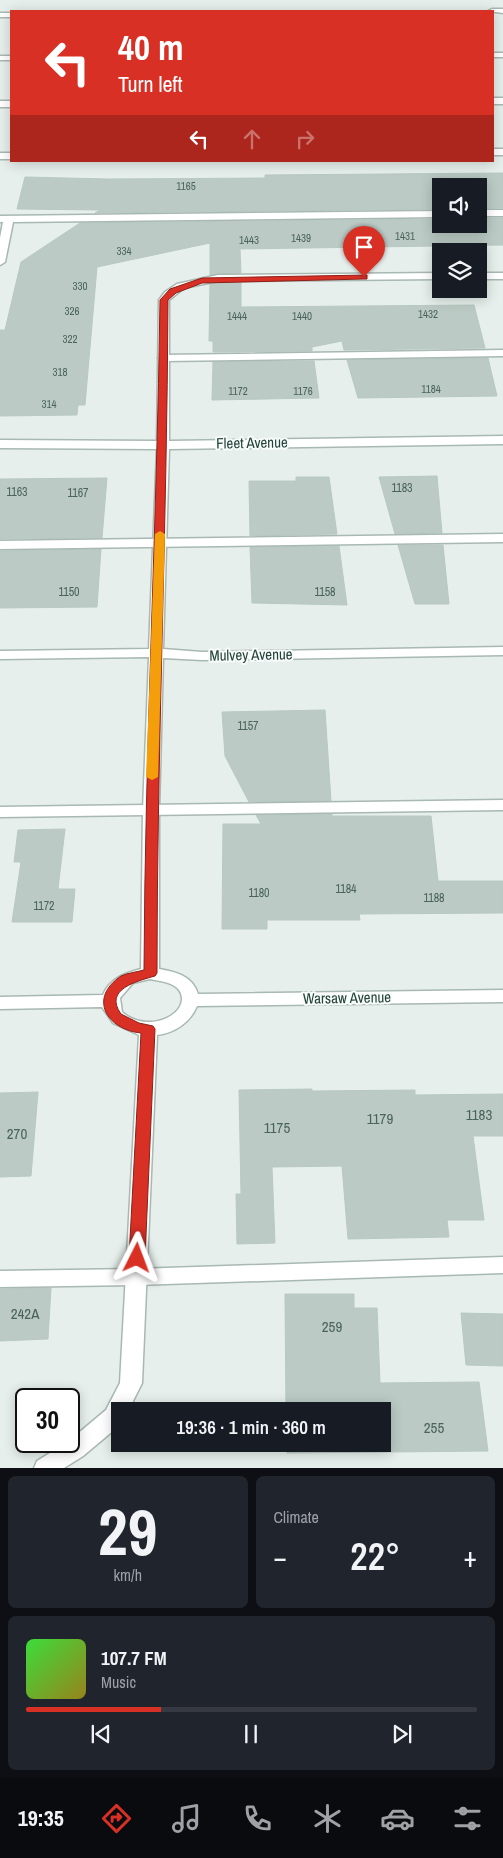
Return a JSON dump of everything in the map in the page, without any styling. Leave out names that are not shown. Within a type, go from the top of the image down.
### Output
[{"type":"street","points":[[487,213],[503,213]]},
{"type":"street","points":[[0,262],[4,219],[432,214]]},
{"type":"street","points":[[150,973],[151,810],[163,445],[164,300],[173,291],[202,280],[432,276]]},
{"type":"street","points":[[487,276],[503,276]]},
{"type":"street","points":[[164,358],[503,354]]},
{"type":"street","name":"Fleet Avenue","points":[[0,444],[163,445],[503,440]]},
{"type":"street","points":[[0,545],[503,538]]},
{"type":"street","name":"Mulvey Avenue","points":[[0,655],[157,653],[202,656],[503,652]]},
{"type":"street","points":[[0,812],[503,805]]},
{"type":"street","points":[[150,973],[163,974],[184,984],[189,991],[191,1000],[189,1009],[183,1017],[161,1028],[148,1029],[136,1028],[116,1017],[111,1010],[110,1001],[112,993],[126,979],[150,973]]},
{"type":"street","name":"Warsaw Avenue","points":[[191,1000],[503,996]]},
{"type":"street","points":[[0,1003],[110,1001]]},
{"type":"street","points":[[45,1468],[75,1449],[114,1417],[131,1383],[135,1343],[136,1277],[148,1029]]},
{"type":"street","points":[[0,1279],[136,1277],[503,1265]]},
{"type":"building","points":[[503,173],[503,208],[487,208],[487,178],[432,178],[432,209],[95,213],[100,210],[17,209],[25,177],[108,179],[265,178],[265,175]]},
{"type":"building","points":[[487,218],[503,218],[503,245],[487,245],[487,243],[432,243],[432,246],[240,249],[241,273],[210,275],[210,243],[97,267],[85,405],[78,405],[77,415],[0,416],[0,330],[5,330],[21,262],[80,223],[432,219],[432,233],[487,233]]},
{"type":"building","points":[[241,283],[241,307],[474,305],[485,348],[344,350],[342,341],[312,347],[312,351],[213,352],[213,341],[209,341],[210,284]]},
{"type":"building","points":[[488,358],[497,396],[358,398],[347,360]]},
{"type":"building","points":[[314,361],[319,398],[212,400],[213,362]]},
{"type":"building","points":[[437,476],[442,533],[395,534],[379,477]]},
{"type":"building","points":[[296,477],[329,477],[337,534],[250,536],[249,481],[296,481]]},
{"type":"building","points":[[107,478],[102,538],[0,539],[0,479]]},
{"type":"building","points":[[398,545],[443,545],[449,604],[415,604]]},
{"type":"building","points":[[339,546],[347,605],[252,603],[250,547]]},
{"type":"building","points":[[101,549],[97,607],[0,608],[0,551]]},
{"type":"building","points":[[325,710],[331,801],[249,802],[225,756],[222,712]]},
{"type":"building","points":[[332,814],[332,816],[431,816],[438,881],[503,881],[503,913],[359,914],[360,920],[267,920],[267,929],[222,929],[223,824],[261,824],[256,815]]},
{"type":"building","points":[[65,829],[58,889],[75,889],[72,922],[12,922],[21,862],[14,862],[18,830]]},
{"type":"building","points":[[312,1089],[312,1091],[415,1090],[415,1095],[503,1094],[503,1136],[473,1136],[484,1220],[447,1220],[449,1237],[348,1239],[342,1166],[272,1167],[275,1243],[237,1244],[236,1194],[241,1194],[239,1090]]},
{"type":"building","points":[[38,1092],[31,1176],[0,1177],[0,1093]]},
{"type":"building","points":[[51,1288],[48,1339],[0,1341],[0,1289]]},
{"type":"building","points":[[285,1294],[354,1294],[354,1308],[377,1308],[380,1383],[479,1382],[488,1451],[391,1452],[391,1402],[286,1402]]},
{"type":"building","points":[[461,1313],[503,1314],[503,1366],[466,1365]]},
{"type":"building","points":[[287,1452],[388,1452],[287,1453]]},
{"type":"slow traffic","points":[[152,777],[160,534]]},
{"type":"route","points":[[137,1258],[148,1029],[136,1028],[125,1024],[111,1010],[110,1001],[112,993],[126,979],[150,973],[151,810],[163,445],[164,300],[167,295],[187,284],[218,278],[364,277]]}]
